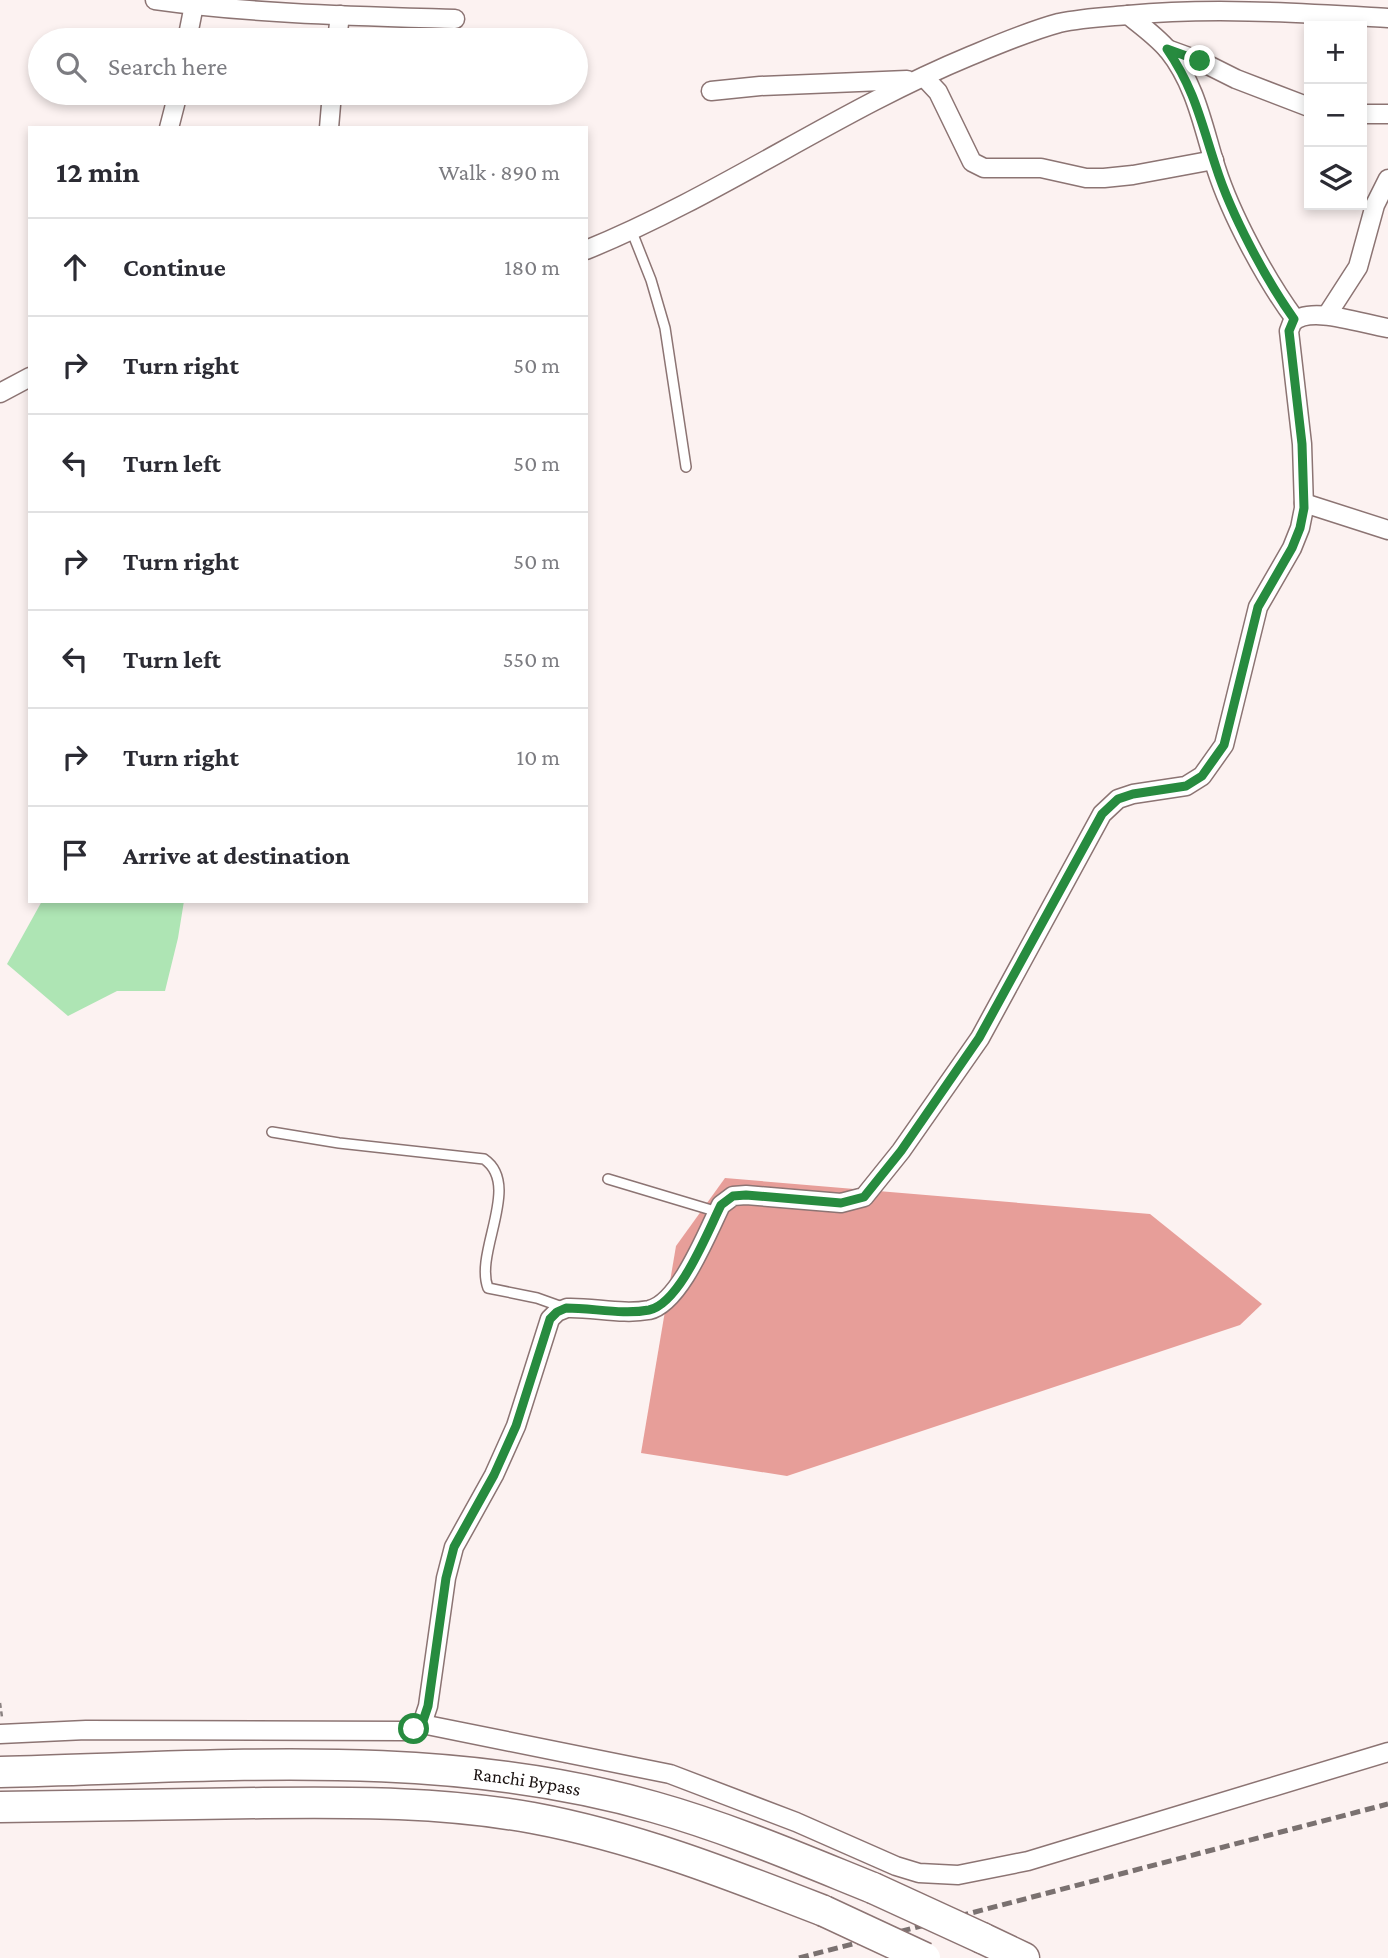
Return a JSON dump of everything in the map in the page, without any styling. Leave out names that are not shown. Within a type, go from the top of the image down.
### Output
[{"type":"highway","name":"Ranchi Bypass","points":[[0,1772],[331,1764],[417,1767],[487,1774],[572,1788],[653,1806],[740,1835],[873,1888],[1024,1958]]},
{"type":"highway","name":"Ranchi Bypass","points":[[0,1807],[336,1802],[437,1806],[532,1818],[618,1837],[703,1863],[824,1911],[925,1958]]},
{"type":"street","points":[[155,0],[340,15],[455,19]]},
{"type":"street","points":[[1215,10],[1233,0]]},
{"type":"street","points":[[189,28],[194,5]]},
{"type":"street","points":[[588,249],[632,232],[796,141],[921,78],[1035,30],[1062,22],[1215,10],[1388,18]]},
{"type":"street","points":[[338,28],[340,15]]},
{"type":"street","points":[[1128,15],[1167,49],[1188,83],[1199,107],[1214,160],[1245,233],[1272,285],[1294,319]]},
{"type":"street","points":[[1167,49],[1304,105]]},
{"type":"street","points":[[712,91],[921,78],[938,92],[972,162],[984,168],[1041,168],[1086,178],[1104,178],[1214,160]]},
{"type":"street","points":[[170,126],[175,105]]},
{"type":"street","points":[[328,126],[331,105]]},
{"type":"street","points":[[1367,114],[1388,114]]},
{"type":"street","points":[[1327,315],[1357,267],[1375,205],[1388,179]]},
{"type":"street","points":[[422,1724],[428,1706],[446,1578],[454,1547],[494,1475],[516,1426],[547,1324],[557,1312],[566,1308],[635,1311],[649,1310],[663,1304],[677,1291],[725,1200],[733,1196],[757,1195],[841,1203],[864,1197],[884,1175],[979,1038],[1102,814],[1118,799],[1133,794],[1186,786],[1202,776],[1224,745],[1258,607],[1292,548],[1300,528],[1304,502],[1302,444],[1289,331],[1294,319],[1303,315],[1327,315],[1388,328]]},
{"type":"street","points":[[0,393],[28,378]]},
{"type":"street","points":[[1304,502],[1388,530]]},
{"type":"street","points":[[0,1734],[97,1730],[405,1731],[422,1724],[670,1773],[796,1822],[897,1866],[919,1873],[938,1875],[978,1873],[1028,1861],[1388,1752]]},
{"type":"lane","points":[[632,232],[651,280],[665,328],[686,467]]},
{"type":"lane","points":[[272,1132],[338,1143],[484,1160],[494,1168],[499,1189],[498,1208],[485,1265],[488,1288],[537,1298],[566,1308]]},
{"type":"lane","points":[[608,1179],[718,1212]]},
{"type":"shaded area","points":[[41,903],[184,903],[165,991],[117,991],[68,1016],[7,964]]},
{"type":"shaded area","points":[[725,1178],[1150,1214],[1262,1304],[1240,1325],[787,1476],[641,1453],[676,1246]]},
{"type":"railway","points":[[799,1958],[1388,1804]]},
{"type":"route","points":[[414,1729],[422,1724],[426,1716],[446,1578],[454,1547],[494,1475],[516,1426],[550,1319],[566,1308],[635,1311],[649,1310],[663,1304],[677,1291],[721,1205],[733,1196],[757,1195],[841,1203],[864,1197],[884,1175],[979,1038],[1102,814],[1118,799],[1186,786],[1202,776],[1224,745],[1258,607],[1292,548],[1300,528],[1304,508],[1302,444],[1289,331],[1294,319],[1282,303],[1245,233],[1216,168],[1199,107],[1167,49],[1200,61]]}]
